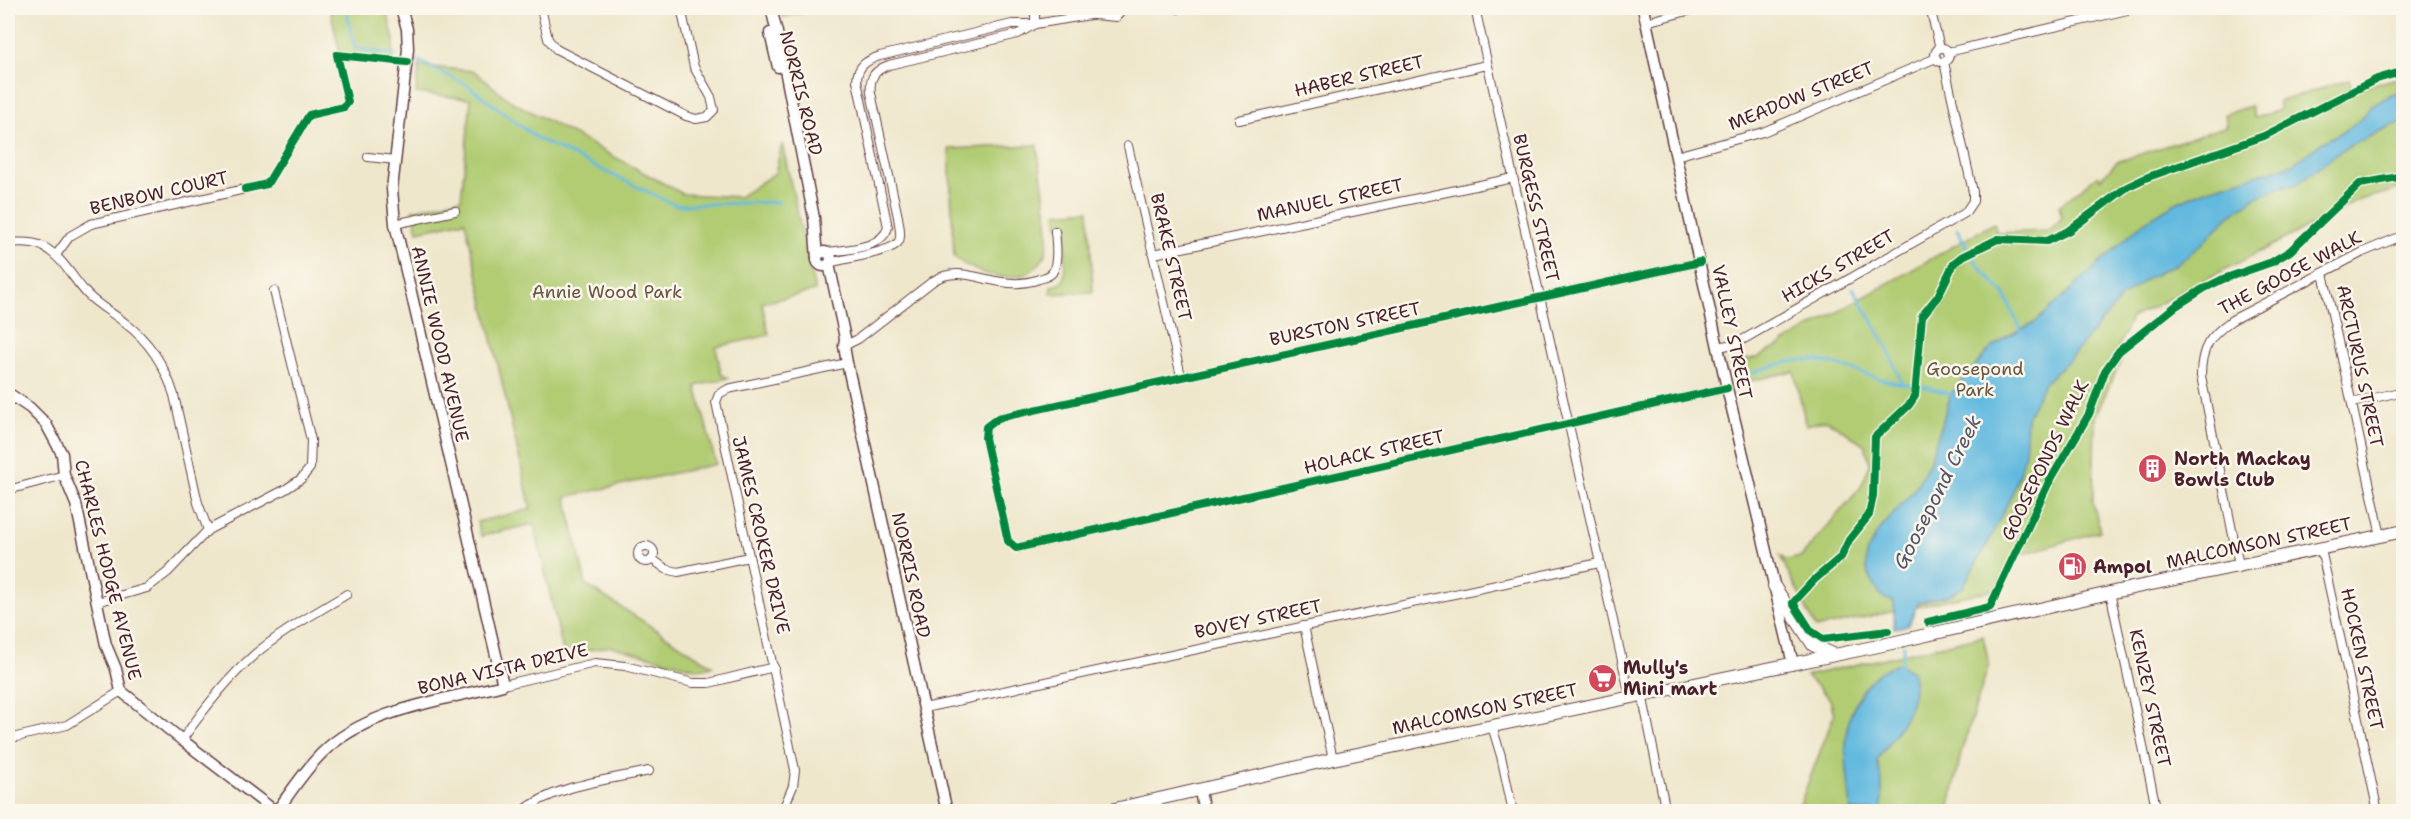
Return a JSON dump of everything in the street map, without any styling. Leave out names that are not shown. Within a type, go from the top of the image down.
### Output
[{"type":"main road","name":"MALCOMSON STREET","points":[[1102,812],[1334,759],[1930,635],[2110,592],[2403,531]]},
{"type":"main road","points":[[1774,586],[1813,645],[1835,655]]},
{"type":"street","name":"ANNIE WOOD AVENUE","points":[[401,8],[407,29],[408,49],[392,189],[395,224],[503,685]]},
{"type":"street","points":[[541,8],[548,39],[556,49],[686,116],[696,119],[707,117],[714,110],[711,97],[694,67],[681,8]]},
{"type":"street","name":"NORRIS ROAD","points":[[764,8],[808,187]]},
{"type":"street","name":"NORRIS ROAD","points":[[771,8],[782,49],[814,218],[817,260],[824,276],[839,341],[844,346]]},
{"type":"street","points":[[1035,8],[1035,24]]},
{"type":"street","points":[[852,252],[879,241],[887,230],[885,208],[857,79],[863,63],[872,58],[1015,24],[1035,24],[1090,15],[1107,8]]},
{"type":"street","points":[[1090,15],[1114,18],[1120,13],[1119,8]]},
{"type":"street","name":"BURGESS STREET","points":[[1474,8],[1599,563],[1666,812]]},
{"type":"street","name":"VALLEY STREET","points":[[1643,8],[1727,388],[1793,664]]},
{"type":"street","points":[[1646,22],[1699,8]]},
{"type":"street","points":[[1929,8],[1948,58],[1940,60]]},
{"type":"street","points":[[1944,50],[2136,8]]},
{"type":"street","points":[[817,260],[823,266],[828,258],[852,252],[893,247],[898,242],[900,232],[896,206],[871,93],[871,79],[878,70],[1021,33],[1035,24]]},
{"type":"street","points":[[959,37],[961,48]]},
{"type":"street","points":[[932,43],[935,54]]},
{"type":"street","points":[[904,50],[906,61]]},
{"type":"street","points":[[872,58],[878,70]]},
{"type":"street","name":"MEADOW STREET","points":[[1676,156],[1762,132],[1940,60]]},
{"type":"street","name":"HICKS STREET","points":[[1719,347],[1737,343],[1965,213],[1970,207],[1973,192],[1940,60]]},
{"type":"street","name":"HABER STREET","points":[[1239,120],[1487,65]]},
{"type":"street","points":[[860,95],[871,93]]},
{"type":"street","points":[[866,122],[876,120]]},
{"type":"street","name":"BRAKE STREET","points":[[1128,146],[1181,376]]},
{"type":"street","points":[[368,157],[396,160]]},
{"type":"street","points":[[875,166],[886,164]]},
{"type":"street","name":"MANUEL STREET","points":[[1154,254],[1513,178]]},
{"type":"street","name":"BENBOW COURT","points":[[56,255],[70,236],[91,224],[245,189]]},
{"type":"street","points":[[885,208],[896,206]]},
{"type":"street","points":[[395,224],[454,211]]},
{"type":"street","name":"NORRIS ROAD","points":[[814,218],[828,258],[845,338],[847,363],[947,812]]},
{"type":"street","points":[[887,230],[900,232]]},
{"type":"street","points":[[844,346],[858,339],[933,280],[945,275],[960,273],[1006,283],[1030,281],[1049,275],[1053,271],[1055,258],[1055,231]]},
{"type":"street","name":"THE GOOSE WALK","points":[[2240,565],[2201,376],[2201,361],[2205,349],[2214,333],[2232,320],[2363,252],[2403,235]]},
{"type":"street","points":[[8,243],[42,245],[56,255],[92,299],[140,335],[162,366],[174,395],[198,503],[208,530]]},
{"type":"street","name":"BURSTON STREET","points":[[1029,546],[1016,548],[1008,541],[985,438],[986,427],[998,418],[1700,262]]},
{"type":"street","name":"ARCTURUS STREET","points":[[2323,273],[2381,536]]},
{"type":"street","points":[[97,602],[147,588],[158,581],[208,530],[286,489],[301,479],[310,468],[311,440],[274,291]]},
{"type":"street","name":"JAMES CROKER DRIVE","points":[[782,812],[793,786],[795,770],[716,408],[718,396],[728,389],[847,363]]},
{"type":"street","name":"HOLACK STREET","points":[[1029,546],[1727,388]]},
{"type":"street","points":[[2352,403],[2403,391]]},
{"type":"street","name":"CHARLES HODGE AVENUE","points":[[8,393],[30,408],[46,424],[62,454],[64,475],[76,504],[106,645],[116,669],[121,691],[182,741],[276,812]]},
{"type":"street","points":[[8,490],[64,475]]},
{"type":"street","name":"HOCKEN STREET","points":[[2321,549],[2378,812]]},
{"type":"street","points":[[652,559],[666,569],[681,572],[749,557]]},
{"type":"street","name":"BOVEY STREET","points":[[924,708],[1599,563]]},
{"type":"street","name":"KENZEY STREET","points":[[2110,592],[2157,812]]},
{"type":"street","points":[[182,741],[201,713],[254,656],[347,594]]},
{"type":"street","points":[[1304,626],[1334,759]]},
{"type":"street","name":"BONA VISTA DRIVE","points":[[276,812],[322,753],[341,737],[379,717],[595,663],[626,666],[693,683],[709,683],[774,668]]},
{"type":"street","points":[[8,740],[67,725],[121,691]]},
{"type":"street","points":[[1492,726],[1513,812]]},
{"type":"street","points":[[522,812],[543,797],[560,791],[649,771]]},
{"type":"street","points":[[1200,791],[1204,812]]},
{"type":"green space","points":[[330,8],[386,8],[394,40],[392,63],[341,59]]},
{"type":"green space","points":[[781,8],[821,8],[783,17]]},
{"type":"green space","name":"Annie Wood Park","points":[[419,66],[474,71],[509,100],[683,194],[739,197],[775,173],[782,144],[815,291],[762,303],[769,335],[716,347],[721,374],[728,378],[696,386],[716,464],[566,497],[586,585],[713,666],[699,669],[610,646],[564,655],[534,524],[481,536],[477,522],[531,509],[465,221],[418,231],[413,210],[461,199],[471,99],[416,93]]},
{"type":"green space","name":"Goosepond Park","points":[[2403,77],[2403,188],[2360,200],[2131,318],[2111,365],[2121,359],[2095,417],[2093,502],[2100,531],[2017,556],[2001,588],[1816,628],[1780,556],[1786,560],[1801,557],[1861,487],[1870,464],[1865,445],[1827,420],[1806,425],[1794,371],[1741,383],[1737,367],[1741,361],[1759,357],[1994,223],[1997,233],[2049,231],[2062,218],[2059,206],[2098,175],[2100,179],[2117,162],[2227,126],[2225,114],[2251,106],[2254,118],[2280,110],[2278,102],[2349,80],[2352,89]]},
{"type":"green space","points":[[1037,145],[1048,233],[1045,255],[1028,273],[1013,277],[989,275],[961,262],[954,257],[949,149]]},
{"type":"green space","points":[[1089,210],[1093,292],[1051,294],[1051,286],[1058,285],[1064,279],[1067,227],[1058,226],[1056,213]]},
{"type":"green space","points":[[1983,636],[1989,664],[1961,753],[1949,811],[1797,812],[1834,715],[1830,699],[1806,676]]},
{"type":"water","points":[[2403,91],[2403,123],[2393,125],[2342,150],[2296,185],[2283,186],[2255,198],[2228,217],[2201,245],[2176,264],[2148,278],[2122,297],[2068,361],[2044,383],[2027,418],[2025,455],[2013,492],[1985,549],[1962,588],[1949,595],[1918,603],[1908,626],[1894,628],[1894,602],[1882,597],[1874,585],[1867,571],[1866,553],[1878,532],[1914,490],[1929,463],[1951,394],[1988,351],[2006,337],[2037,321],[2144,222],[2176,203],[2206,190],[2293,164],[2323,142],[2346,130],[2362,118],[2370,107],[2392,94]]},
{"type":"water","points":[[1899,664],[1912,671],[1913,695],[1905,718],[1877,760],[1882,780],[1882,811],[1851,811],[1846,764],[1849,719],[1870,681],[1883,670]]},
{"type":"waterway","points":[[346,8],[355,48],[396,55]]},
{"type":"waterway","points":[[412,58],[467,85],[538,139],[675,205],[779,202]]},
{"type":"waterway","points":[[1957,229],[1968,249]]},
{"type":"waterway","points":[[1971,254],[1981,269],[2004,293],[2021,330]]},
{"type":"waterway","points":[[1853,288],[1886,345],[1902,384]]},
{"type":"waterway","points":[[1742,376],[1784,363],[1810,360],[1836,365],[1888,381],[1914,385]]},
{"type":"waterway","points":[[1922,386],[1951,394]]},
{"type":"waterway","name":"Goosepond Creek","points":[[1900,668],[1904,645]]},
{"type":"cycle path","points":[[245,189],[267,184],[309,115],[344,107],[348,102],[337,55],[407,62]]},
{"type":"cycle path","points":[[1888,631],[1823,639],[1811,631],[1793,603],[1814,580],[1841,557],[1849,540],[1869,515],[1873,496],[1875,437],[1909,405],[1915,396],[1922,316],[1938,296],[1954,263],[1963,256],[1998,239],[2047,241],[2068,231],[2127,187],[2148,177],[2264,136],[2377,79],[2404,71]]},
{"type":"cycle path","name":"GOOSEPONDS WALK","points":[[1928,622],[1990,607],[2048,484],[2089,414],[2105,371],[2119,351],[2176,306],[2203,289],[2223,279],[2272,262],[2290,251],[2360,184],[2404,176]]},
{"type":"cycle path","points":[[1700,262],[998,418],[986,427],[985,438],[1008,541],[1016,548],[1727,388]]},
{"type":"place","name":"North Mackay Bowls Club","points":[[2153,469]]},
{"type":"place","name":"Ampol","points":[[2072,567]]},
{"type":"place","name":"Mully's Mini mart","points":[[1602,678]]}]
